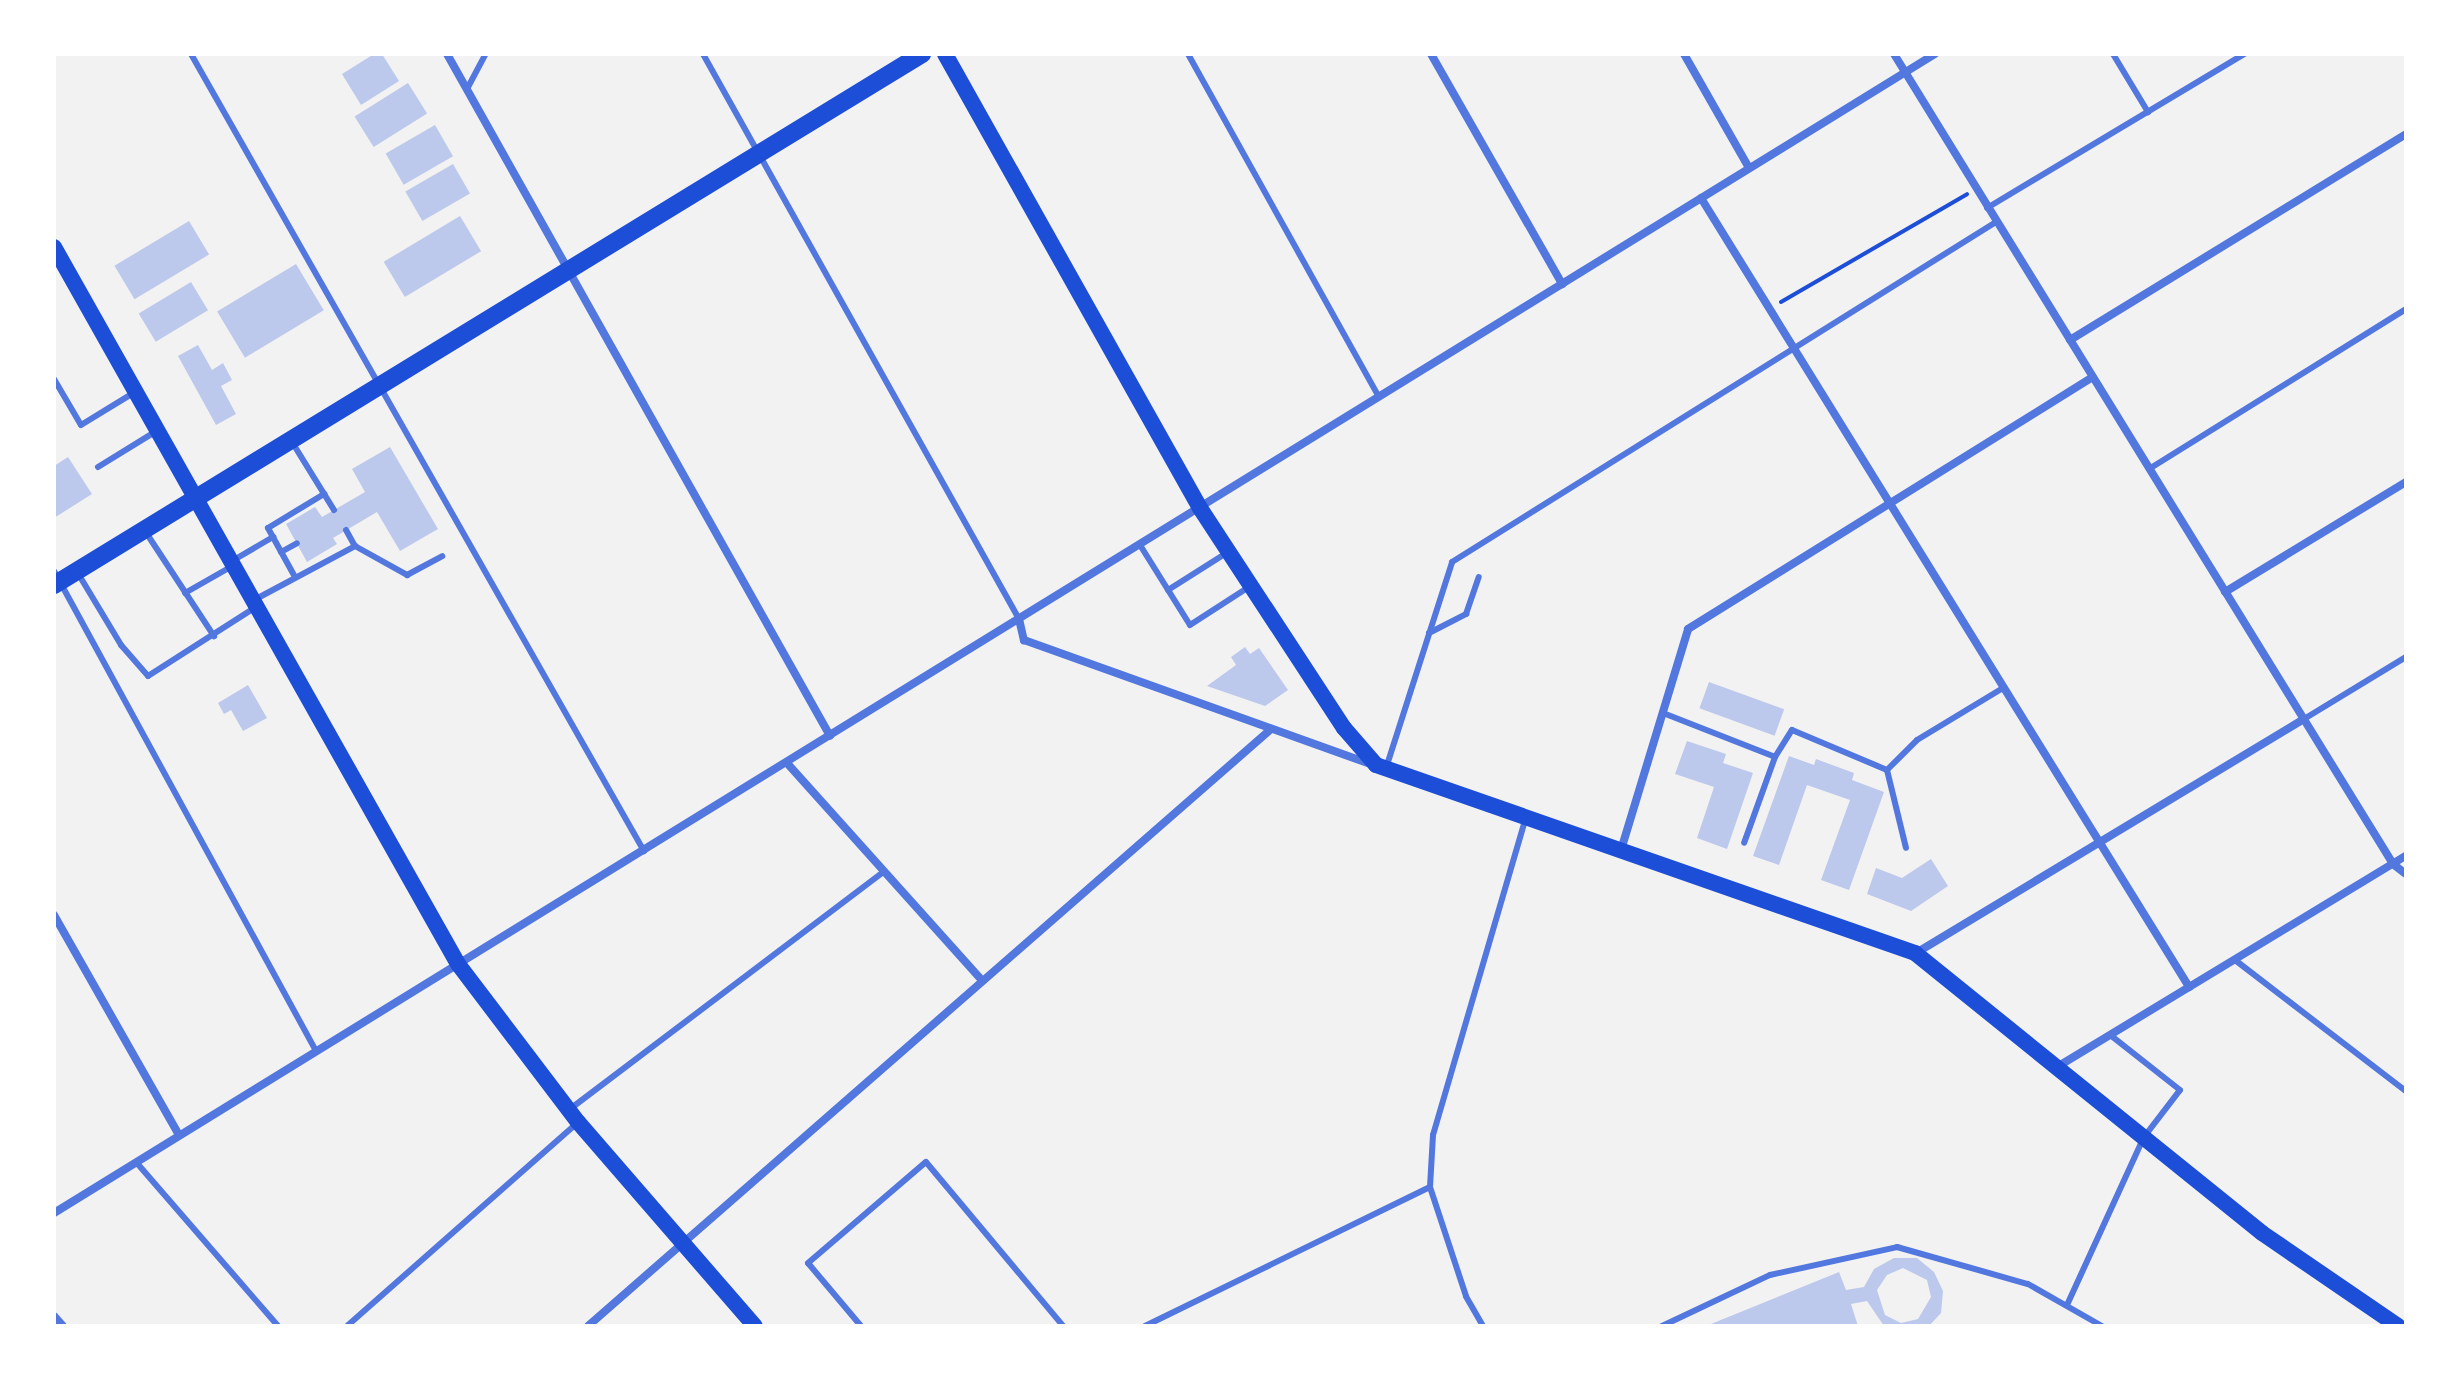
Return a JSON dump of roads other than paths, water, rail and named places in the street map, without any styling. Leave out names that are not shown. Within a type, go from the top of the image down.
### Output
[{"type":"main road","points":[[56,579],[78,572],[198,500],[922,54]]},
{"type":"main road","points":[[945,54],[1200,508],[1344,728],[1381,767],[1915,953],[2262,1233],[2400,1326]]},
{"type":"main road","points":[[57,258],[198,500],[458,964],[573,1116],[755,1326]]},
{"type":"street","points":[[447,54],[830,736]]},
{"type":"street","points":[[1431,54],[1562,284]]},
{"type":"street","points":[[1684,54],[1749,168]]},
{"type":"street","points":[[1894,54],[2393,864],[2406,874]]},
{"type":"street","points":[[54,1213],[1935,54]]},
{"type":"street","points":[[2070,340],[2406,134]]},
{"type":"street","points":[[1701,198],[2189,987]]},
{"type":"street","points":[[1621,851],[1688,629],[2092,378]]},
{"type":"street","points":[[2225,592],[2406,482]]},
{"type":"street","points":[[1019,619],[1024,640],[1381,767]]},
{"type":"street","points":[[1915,953],[2304,719]]},
{"type":"street","points":[[588,1326],[1270,730]]},
{"type":"street","points":[[787,763],[982,980]]},
{"type":"street","points":[[2056,1067],[2406,856]]},
{"type":"street","points":[[54,915],[179,1135]]},
{"type":"street","points":[[54,1316],[63,1326]]},
{"type":"street","points":[[2400,1326],[2406,1320]]},
{"type":"lane","points":[[191,54],[378,389],[644,851]]},
{"type":"lane","points":[[467,89],[486,54]]},
{"type":"lane","points":[[703,54],[1019,619]]},
{"type":"lane","points":[[1188,54],[1379,397]]},
{"type":"lane","points":[[2113,54],[2148,112]]},
{"type":"lane","points":[[1987,208],[2244,54]]},
{"type":"lane","points":[[1381,767],[1452,562],[1996,222]]},
{"type":"lane","points":[[2149,469],[2406,309]]},
{"type":"lane","points":[[54,379],[81,425],[136,391]]},
{"type":"lane","points":[[98,467],[158,430]]},
{"type":"lane","points":[[292,442],[334,510]]},
{"type":"lane","points":[[324,494],[268,528],[295,577],[298,581],[355,546]]},
{"type":"lane","points":[[346,530],[355,546],[407,575],[442,556]]},
{"type":"lane","points":[[145,531],[214,636]]},
{"type":"lane","points":[[185,593],[273,537]]},
{"type":"lane","points":[[281,552],[297,543]]},
{"type":"lane","points":[[1140,545],[1190,625],[1251,586]]},
{"type":"lane","points":[[1168,590],[1228,552]]},
{"type":"lane","points":[[78,572],[121,645],[148,676],[214,636],[295,577]]},
{"type":"lane","points":[[1429,633],[1466,614],[1479,577]]},
{"type":"lane","points":[[56,579],[316,1051]]},
{"type":"lane","points":[[2304,719],[2406,657]]},
{"type":"lane","points":[[1887,770],[1917,740],[2003,688]]},
{"type":"lane","points":[[1663,713],[1775,757]]},
{"type":"lane","points":[[1744,843],[1775,757],[1792,730],[1887,770]]},
{"type":"lane","points":[[1887,770],[1906,848]]},
{"type":"lane","points":[[1483,1326],[1466,1296],[1430,1187],[1433,1135],[1526,817]]},
{"type":"lane","points":[[347,1326],[573,1116],[883,872]]},
{"type":"lane","points":[[2235,960],[2406,1091]]},
{"type":"lane","points":[[2067,1305],[2144,1137],[2180,1090],[2110,1035]]},
{"type":"lane","points":[[136,1162],[278,1326]]},
{"type":"lane","points":[[861,1326],[808,1263],[926,1162],[1063,1326]]},
{"type":"lane","points":[[1145,1326],[1430,1187]]},
{"type":"lane","points":[[1662,1326],[1770,1275],[1897,1247],[2028,1284],[2102,1326]]}]
